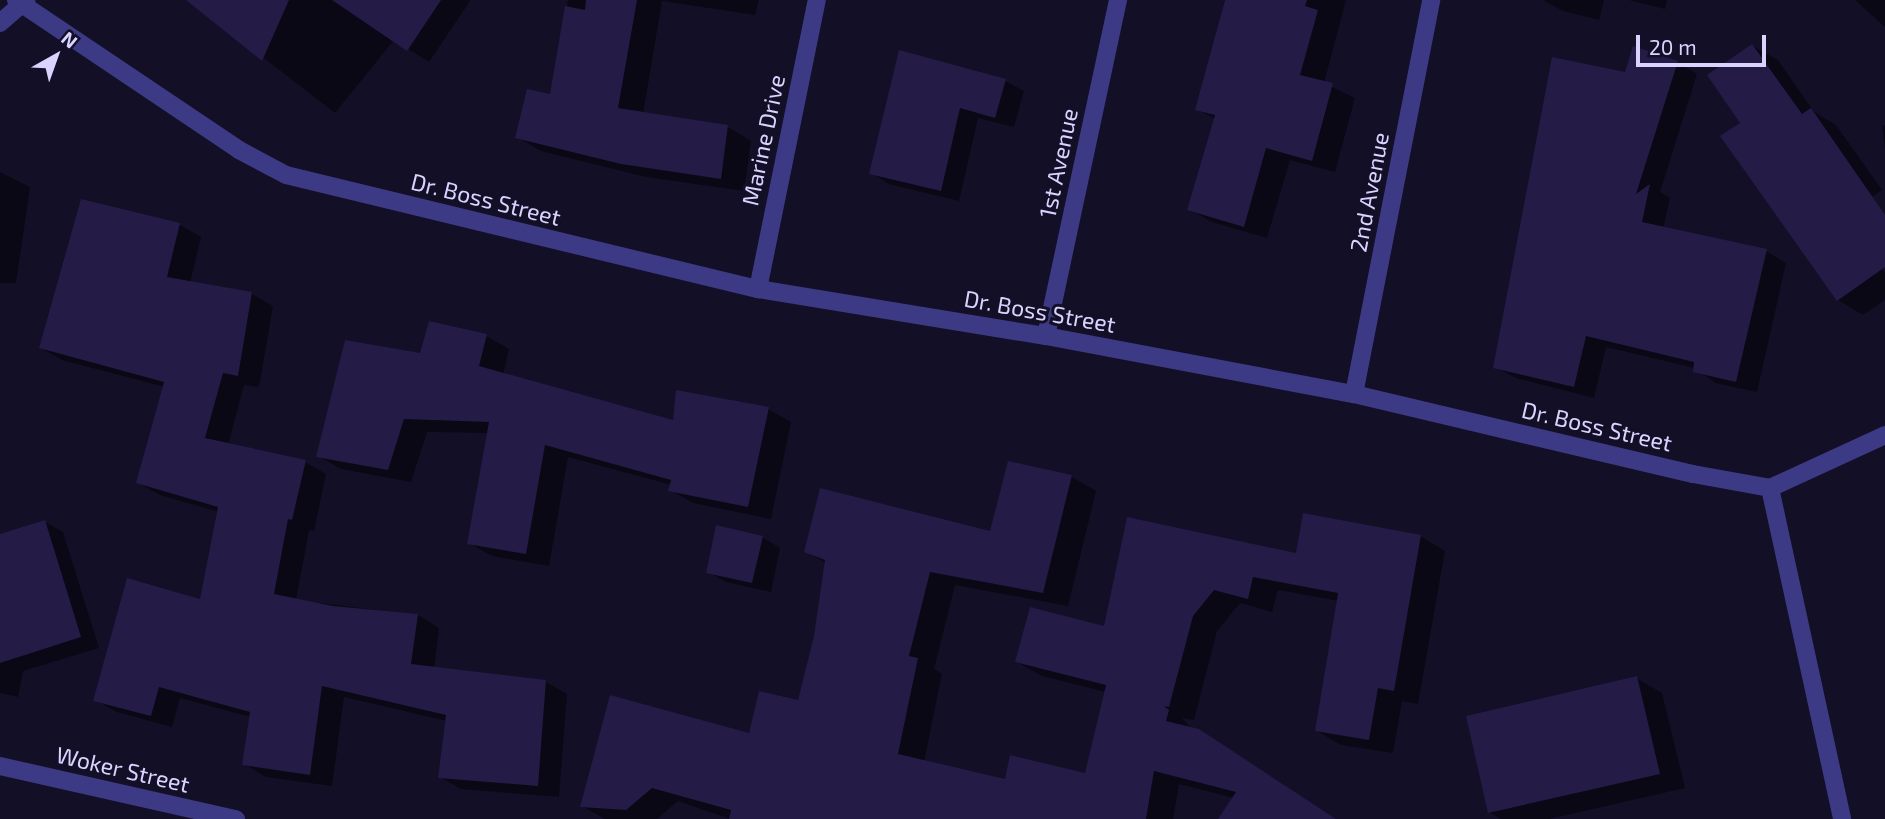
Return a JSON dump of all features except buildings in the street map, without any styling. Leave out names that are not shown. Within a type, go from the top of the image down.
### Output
[{"type":"street","name":"Marine Drive","points":[[758,289],[817,0]]},
{"type":"street","name":"1st Avenue","points":[[1046,336],[1118,0]]},
{"type":"street","name":"2nd Avenue","points":[[1354,394],[1432,0]]},
{"type":"street","name":"Dr. Boss Street","points":[[21,2],[239,150],[286,175],[758,289],[1046,336],[1354,394],[1693,474],[1770,488]]},
{"type":"street","points":[[0,23],[21,2]]},
{"type":"street","points":[[1842,819],[1770,488],[1885,435]]},
{"type":"street","name":"Woker Street","points":[[0,766],[236,819]]}]
